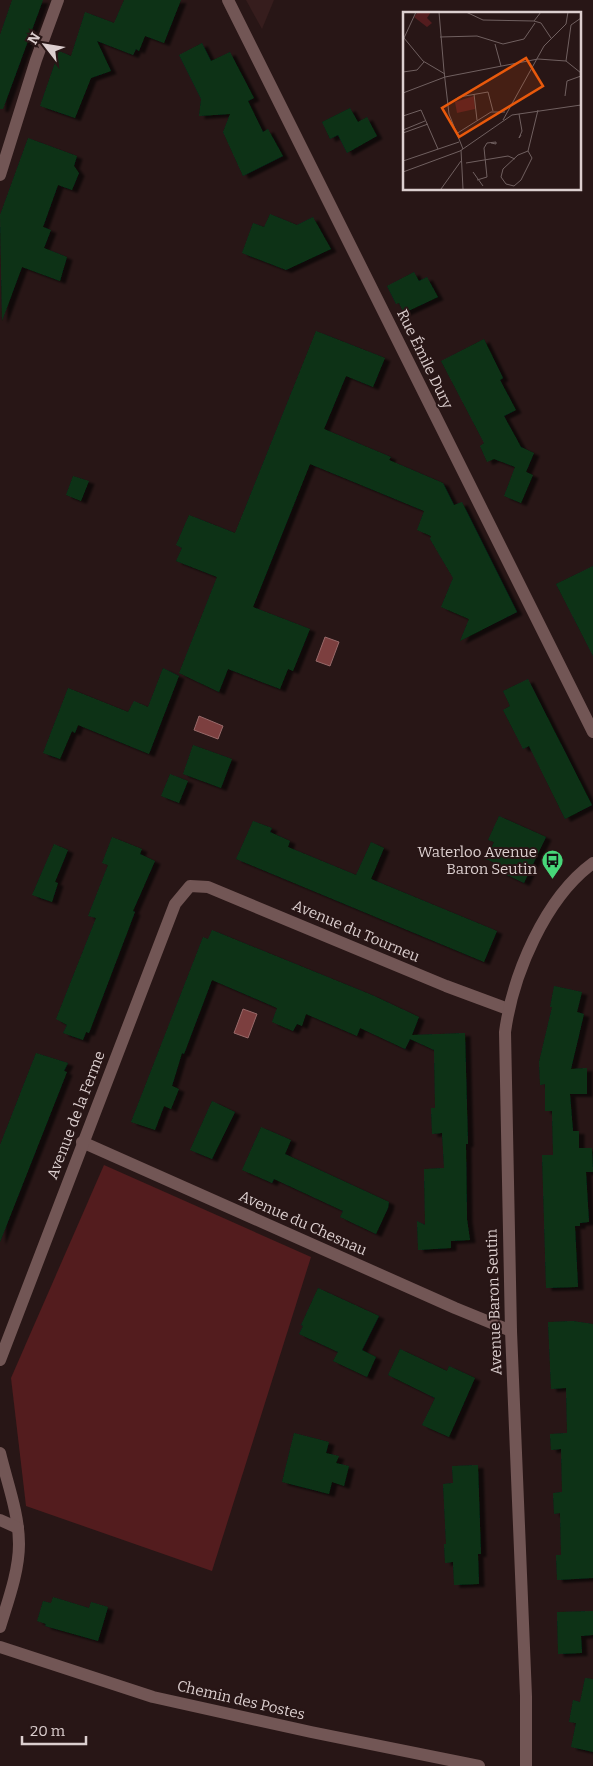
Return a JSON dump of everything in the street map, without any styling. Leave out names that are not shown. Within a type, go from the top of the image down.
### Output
[{"type":"street","points":[[0,175],[36,60],[58,0]]},
{"type":"street","name":"Rue Émile Dury","points":[[228,0],[593,732]]},
{"type":"street","name":"Avenue Baron Seutin","points":[[526,1766],[526,1696],[511,1331],[505,1053],[508,1009],[520,974],[544,918],[576,875],[593,863]]},
{"type":"street","name":"Avenue du Tourneu","points":[[190,886],[208,887],[446,986],[508,1009]]},
{"type":"street","name":"Avenue de la Ferme","points":[[0,1360],[82,1142],[175,904],[190,886]]},
{"type":"street","name":"Avenue du Chesnau","points":[[82,1142],[455,1308],[511,1331]]},
{"type":"street","points":[[0,1453],[18,1528],[19,1545],[17,1564],[0,1627]]},
{"type":"street","points":[[0,1520],[18,1528]]},
{"type":"street","name":"Chemin des Postes","points":[[0,1647],[152,1697],[479,1766]]},
{"type":"shaded area","points":[[246,0],[274,0],[262,29]]},
{"type":"shaded area","points":[[325,637],[339,642],[330,666],[316,661]]},
{"type":"shaded area","points":[[199,716],[223,726],[218,739],[194,730]]},
{"type":"shaded area","points":[[243,1009],[257,1014],[248,1038],[234,1033]]},
{"type":"shaded area","points":[[104,1165],[311,1257],[212,1571],[26,1506],[11,1378]]},
{"type":"building","points":[[12,0],[43,0],[3,109],[0,109],[0,35]]},
{"type":"building","points":[[124,0],[181,0],[164,43],[145,36],[139,51],[136,49],[133,55],[97,41],[111,71],[91,78],[75,118],[40,106],[59,51],[71,56],[85,12],[114,23]]},
{"type":"building","points":[[202,43],[211,61],[230,52],[254,98],[248,101],[263,132],[268,129],[283,156],[243,176],[223,132],[230,114],[199,116],[201,99],[179,55]]},
{"type":"building","points":[[350,108],[358,122],[367,117],[377,136],[347,153],[338,135],[330,139],[322,122]]},
{"type":"building","points":[[28,138],[77,156],[74,166],[79,173],[72,190],[58,185],[43,227],[51,230],[44,248],[67,257],[60,281],[22,267],[2,321],[0,215]]},
{"type":"building","points":[[270,214],[297,225],[313,217],[331,249],[286,270],[242,253],[253,223],[264,227]]},
{"type":"building","points":[[414,272],[419,281],[427,277],[438,297],[404,313],[399,303],[396,304],[387,286]]},
{"type":"building","points":[[316,331],[385,358],[373,387],[346,376],[324,429],[391,457],[389,460],[443,483],[454,505],[462,502],[517,612],[460,641],[469,619],[441,607],[453,578],[430,539],[431,536],[417,530],[424,511],[310,464],[253,607],[310,629],[293,671],[288,669],[280,689],[228,669],[219,692],[179,673],[217,577],[176,561],[182,548],[176,545],[189,515],[235,533]]},
{"type":"building","points":[[484,339],[503,378],[500,380],[516,410],[504,416],[521,447],[534,453],[526,472],[533,475],[521,503],[504,496],[515,467],[494,459],[487,462],[480,446],[484,443],[441,361]]},
{"type":"building","points":[[73,476],[89,481],[81,501],[66,495]]},
{"type":"building","points":[[593,566],[593,656],[556,584]]},
{"type":"building","points":[[163,668],[179,676],[149,754],[78,725],[75,733],[72,731],[60,759],[43,753],[68,688],[128,712],[134,701],[148,707]]},
{"type":"building","points":[[528,679],[592,805],[565,819],[529,746],[523,749],[503,710],[510,706],[503,691]]},
{"type":"building","points":[[193,745],[232,759],[221,788],[183,774]]},
{"type":"building","points":[[170,774],[188,781],[179,803],[161,796]]},
{"type":"building","points":[[499,816],[546,837],[524,883],[492,868],[495,863],[486,859],[494,842],[488,840]]},
{"type":"building","points":[[253,821],[272,828],[270,832],[290,841],[288,847],[356,875],[371,842],[384,848],[371,879],[497,931],[484,962],[236,859]]},
{"type":"building","points":[[112,837],[142,849],[140,854],[155,861],[133,911],[135,912],[89,1033],[86,1032],[83,1040],[63,1033],[67,1025],[56,1019],[96,918],[88,916],[108,865],[102,863]]},
{"type":"building","points":[[54,844],[68,850],[55,882],[58,883],[52,902],[32,895]]},
{"type":"building","points":[[212,930],[372,995],[419,1017],[412,1035],[465,1033],[468,1144],[466,1144],[467,1219],[470,1240],[451,1241],[451,1248],[418,1250],[417,1221],[425,1225],[424,1169],[444,1168],[442,1133],[432,1134],[431,1108],[435,1108],[434,1050],[410,1039],[405,1049],[360,1028],[357,1036],[306,1014],[302,1026],[297,1024],[293,1031],[272,1022],[277,1008],[212,980],[184,1054],[182,1053],[172,1086],[179,1089],[171,1109],[164,1106],[155,1130],[131,1122],[203,937],[208,939]]},
{"type":"building","points":[[554,986],[582,992],[577,1012],[584,1014],[571,1069],[587,1068],[587,1094],[570,1094],[573,1131],[579,1131],[579,1148],[592,1148],[593,1172],[586,1172],[589,1222],[580,1223],[580,1226],[575,1226],[578,1287],[546,1288],[542,1155],[553,1155],[552,1111],[545,1111],[545,1084],[540,1085],[539,1062],[552,1007],[550,1007]]},
{"type":"building","points":[[36,1053],[68,1063],[64,1071],[67,1072],[0,1242],[0,1145]]},
{"type":"building","points":[[212,1101],[235,1112],[212,1159],[190,1150]]},
{"type":"building","points":[[261,1127],[291,1140],[285,1154],[389,1202],[376,1234],[340,1217],[343,1211],[274,1179],[272,1183],[242,1170]]},
{"type":"building","points":[[318,1288],[379,1316],[362,1350],[376,1357],[367,1377],[333,1361],[338,1352],[299,1334],[303,1326],[301,1325]]},
{"type":"building","points":[[573,1321],[593,1324],[593,1578],[557,1580],[556,1555],[561,1555],[560,1513],[554,1514],[553,1493],[562,1492],[561,1449],[551,1450],[550,1434],[567,1433],[566,1388],[551,1389],[548,1322]]},
{"type":"building","points":[[400,1349],[447,1371],[449,1366],[475,1378],[449,1437],[422,1425],[435,1398],[388,1375]]},
{"type":"building","points":[[294,1433],[329,1442],[326,1453],[339,1456],[336,1463],[349,1466],[344,1486],[332,1482],[329,1494],[282,1482]]},
{"type":"building","points":[[478,1465],[481,1554],[478,1554],[479,1584],[454,1585],[453,1562],[445,1563],[443,1484],[453,1483],[452,1466]]},
{"type":"building","points":[[53,1597],[89,1608],[91,1602],[108,1607],[98,1641],[45,1626],[46,1624],[37,1621],[43,1601],[51,1603]]},
{"type":"building","points":[[593,1611],[593,1635],[581,1636],[582,1653],[558,1654],[557,1612]]},
{"type":"building","points":[[585,1678],[593,1679],[593,1752],[571,1747],[576,1723],[569,1722],[573,1700],[580,1702]]},
{"type":"place","name":"Waterloo Avenue Baron Seutin","points":[[553,880]]}]
